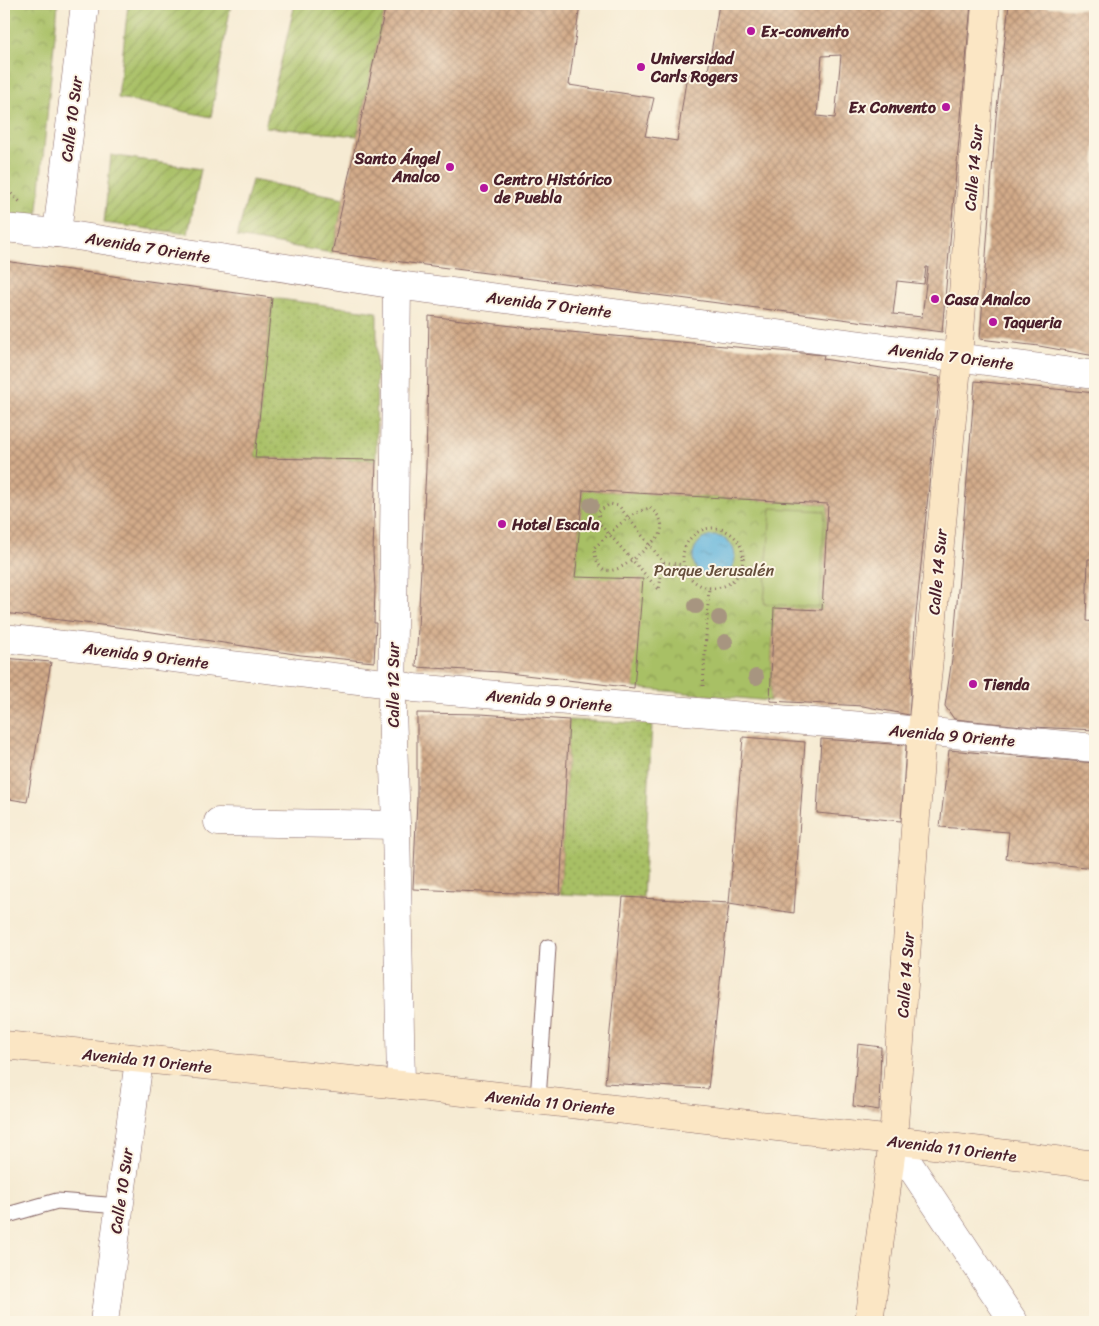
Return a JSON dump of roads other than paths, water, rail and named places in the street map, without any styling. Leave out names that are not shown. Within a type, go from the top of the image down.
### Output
[{"type":"main road","name":"Calle 14 Sur","points":[[869,1322],[893,1140],[922,731],[958,356],[986,4]]},
{"type":"main road","name":"Avenida 11 Oriente","points":[[4,1046],[538,1100],[893,1140],[1095,1166]]},
{"type":"street","name":"Calle 10 Sur","points":[[57,233],[85,4]]},
{"type":"street","name":"Avenida 7 Oriente","points":[[4,228],[57,233],[397,285],[1095,375]]},
{"type":"street","name":"Calle 12 Sur","points":[[397,285],[392,709],[401,1085]]},
{"type":"street","name":"Avenida 9 Oriente","points":[[4,638],[414,688],[922,731],[1095,748]]},
{"type":"street","points":[[218,822],[396,826]]},
{"type":"street","name":"Calle 10 Sur","points":[[104,1322],[139,1060]]},
{"type":"street","points":[[893,1140],[1014,1322]]},
{"type":"lane","points":[[538,1100],[548,947]]},
{"type":"lane","points":[[4,1216],[57,1201],[119,1206]]},
{"type":"water","points":[[710,536],[718,536],[729,542],[735,557],[729,572],[718,578],[710,578],[699,572],[693,561],[693,553],[699,542]]},
{"type":"place","name":"Ex-convento","points":[[751,31]]},
{"type":"place","name":"Universidad Carls Rogers","points":[[641,67]]},
{"type":"place","name":"Ex Convento","points":[[946,107]]},
{"type":"place","name":"Santo Ángel Analco","points":[[450,167]]},
{"type":"place","name":"Centro Histórico de Puebla","points":[[484,188]]},
{"type":"place","name":"Casa Analco","points":[[935,299]]},
{"type":"place","name":"Taqueria","points":[[993,322]]},
{"type":"place","name":"Hotel Escala","points":[[502,524]]},
{"type":"place","name":"Tienda","points":[[973,684]]},
{"type":"park label","name":"Parque Jerusalén","points":[[714,570]]}]
